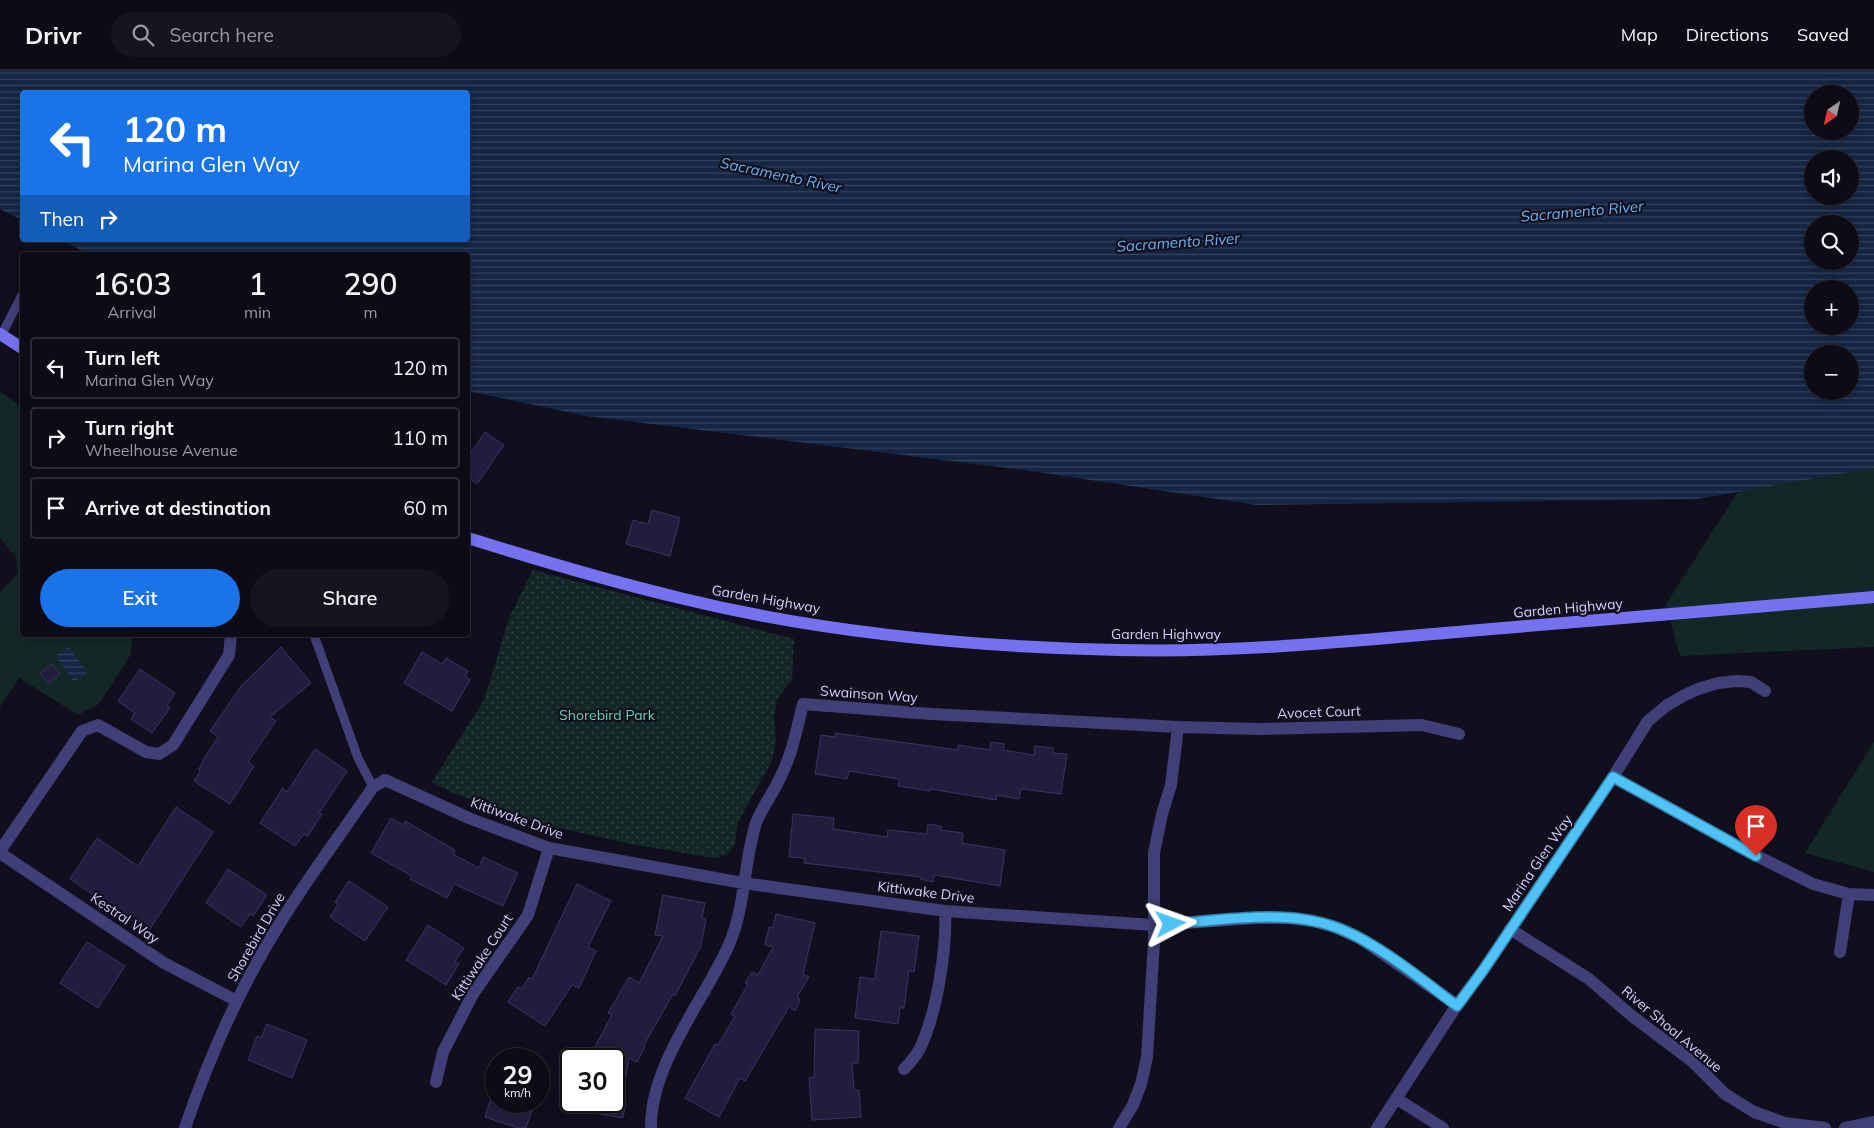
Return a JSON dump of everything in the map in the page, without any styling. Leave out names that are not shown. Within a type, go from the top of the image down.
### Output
[{"type":"main road","points":[[1,334],[20,347]]},
{"type":"main road","name":"Garden Highway","points":[[470,539],[591,576],[683,599],[776,618],[838,628],[934,639],[1101,650],[1193,650],[1276,647],[1874,597]]},
{"type":"street","points":[[0,852],[82,731],[98,725],[146,752],[159,754],[173,745],[229,656],[231,637]]},
{"type":"street","name":"Marina Glen Way","points":[[1377,1128],[1457,1006],[1613,777],[1648,721],[1666,706],[1683,696],[1718,683],[1751,682],[1765,691]]},
{"type":"street","name":"Swainson Way","points":[[651,1128],[655,1093],[664,1067],[728,947],[742,904],[743,883],[756,823],[782,776],[803,704],[932,714],[1178,727]]},
{"type":"street","name":"Avocet Court","points":[[1178,727],[1261,729],[1422,724],[1459,734]]},
{"type":"street","points":[[1119,1128],[1141,1084],[1148,1057],[1154,925],[1154,853],[1171,785],[1178,727]]},
{"type":"street","points":[[1613,777],[1782,870],[1814,884],[1849,894],[1874,895]]},
{"type":"street","name":"Shorebird Drive","points":[[185,1128],[214,1050],[237,1001],[284,916],[373,787],[385,780]]},
{"type":"street","name":"Kittiwake Drive","points":[[385,780],[472,819],[549,848],[743,883],[945,911],[1154,925],[1256,918],[1290,918],[1313,921],[1335,927],[1360,938],[1457,1006]]},
{"type":"street","name":"Kittiwake Court","points":[[436,1082],[443,1052],[473,994],[528,915],[549,848]]},
{"type":"street","name":"Kestral Way","points":[[0,852],[164,963],[237,1001]]},
{"type":"street","points":[[1840,952],[1849,894]]},
{"type":"street","points":[[904,1069],[922,1045],[938,989],[946,930],[945,911]]},
{"type":"street","name":"River Shoal Avenue","points":[[1510,929],[1589,979],[1632,1016],[1693,1062],[1725,1094],[1754,1112],[1785,1123],[1825,1128]]},
{"type":"street","points":[[1397,1099],[1444,1128]]},
{"type":"street","points":[[1845,1128],[1874,1122]]},
{"type":"lane","points":[[1,334],[20,299]]},
{"type":"lane","points":[[315,637],[358,758],[373,787]]},
{"type":"green space","points":[[0,392],[20,406],[20,637],[132,637],[131,654],[99,704],[78,715],[19,678],[0,707],[0,592],[18,573],[16,557],[0,538]]},
{"type":"green space","points":[[1874,462],[1874,647],[1680,656],[1666,604],[1745,481]]},
{"type":"green space","name":"Shorebird Park","points":[[533,570],[794,639],[792,680],[777,699],[774,716],[776,741],[771,763],[738,822],[735,844],[727,855],[714,858],[631,844],[546,825],[453,793],[432,782],[484,700],[510,616]]},
{"type":"green space","points":[[1874,742],[1874,872],[1805,853]]},
{"type":"water","name":"Sacramento River","points":[[0,70],[1874,70],[1874,468],[1697,499],[1257,505],[1024,470],[587,416],[470,391],[470,252],[85,252],[65,242],[470,242],[470,90],[20,90],[20,219],[0,209]]},
{"type":"water","points":[[69,647],[87,672],[74,682],[56,656]]},
{"type":"building","points":[[485,432],[504,445],[477,484],[470,479],[470,454]]},
{"type":"building","points":[[652,510],[680,518],[670,556],[626,544],[633,520],[648,524]]},
{"type":"building","points":[[281,647],[311,683],[270,717],[276,721],[248,762],[254,766],[230,804],[194,781],[200,772],[199,769],[205,757],[218,737],[210,731],[242,685]]},
{"type":"building","points":[[422,652],[442,664],[446,658],[468,671],[465,676],[470,680],[452,711],[404,683]]},
{"type":"building","points":[[52,664],[60,674],[48,683],[40,673]]},
{"type":"building","points":[[140,669],[175,693],[167,706],[170,708],[152,733],[131,719],[135,713],[118,701]]},
{"type":"building","points":[[835,733],[958,750],[958,745],[990,750],[991,742],[1004,744],[1003,750],[1034,755],[1035,746],[1053,748],[1053,753],[1067,754],[1061,794],[1021,789],[1019,799],[997,795],[996,800],[931,789],[930,791],[898,786],[899,779],[849,771],[847,779],[815,774],[821,735],[835,737]]},
{"type":"building","points":[[315,749],[347,771],[319,813],[322,814],[308,836],[304,834],[295,846],[260,823],[283,788],[287,792]]},
{"type":"building","points":[[176,807],[213,832],[148,932],[70,879],[97,838],[138,866]]},
{"type":"building","points":[[793,814],[834,818],[833,829],[887,837],[888,830],[927,834],[928,824],[941,826],[941,830],[963,833],[962,843],[1005,850],[1000,886],[934,875],[933,882],[920,879],[921,877],[804,863],[805,858],[789,857]]},
{"type":"building","points":[[391,818],[403,825],[405,821],[455,850],[453,854],[479,868],[483,857],[518,873],[503,906],[454,884],[447,898],[410,879],[412,876],[371,853]]},
{"type":"building","points":[[228,869],[267,895],[253,916],[250,914],[241,927],[206,903]]},
{"type":"building","points":[[349,881],[388,907],[365,941],[330,917],[338,904],[335,902]]},
{"type":"building","points":[[577,884],[611,901],[588,947],[596,951],[579,988],[572,985],[545,1026],[508,1002],[518,987],[522,989],[529,977],[532,979]]},
{"type":"building","points":[[663,895],[705,903],[702,918],[706,919],[701,946],[675,996],[673,994],[644,1045],[637,1062],[629,1058],[625,1083],[625,1048],[594,1048],[612,1015],[608,1013],[629,977],[639,983],[663,936],[655,935]]},
{"type":"building","points":[[776,914],[815,923],[803,974],[809,977],[797,997],[799,998],[799,1003],[795,1011],[789,1007],[745,1081],[740,1078],[719,1117],[685,1098],[715,1044],[718,1045],[735,1016],[731,1014],[748,984],[745,983],[752,972],[758,975],[773,947],[765,945],[769,927],[773,928]]},
{"type":"building","points":[[428,925],[464,948],[455,961],[459,964],[446,985],[406,960]]},
{"type":"building","points":[[881,931],[919,936],[914,972],[909,971],[904,1008],[900,1008],[898,1024],[855,1018],[860,977],[875,979]]},
{"type":"building","points":[[87,942],[125,966],[98,1008],[60,983]]},
{"type":"building","points":[[267,1024],[307,1040],[292,1078],[248,1060],[257,1036],[261,1038]]},
{"type":"building","points":[[815,1029],[859,1031],[858,1063],[852,1063],[854,1090],[859,1090],[861,1117],[812,1120],[809,1078],[814,1077]]},
{"type":"building","points":[[486,1113],[531,1113],[526,1128],[518,1128],[485,1117]]},
{"type":"building","points":[[595,1113],[624,1113],[623,1118]]},
{"type":"route","points":[[1171,924],[1256,918],[1290,918],[1313,921],[1335,927],[1360,938],[1457,1006],[1613,777],[1666,808],[1756,856]]}]
